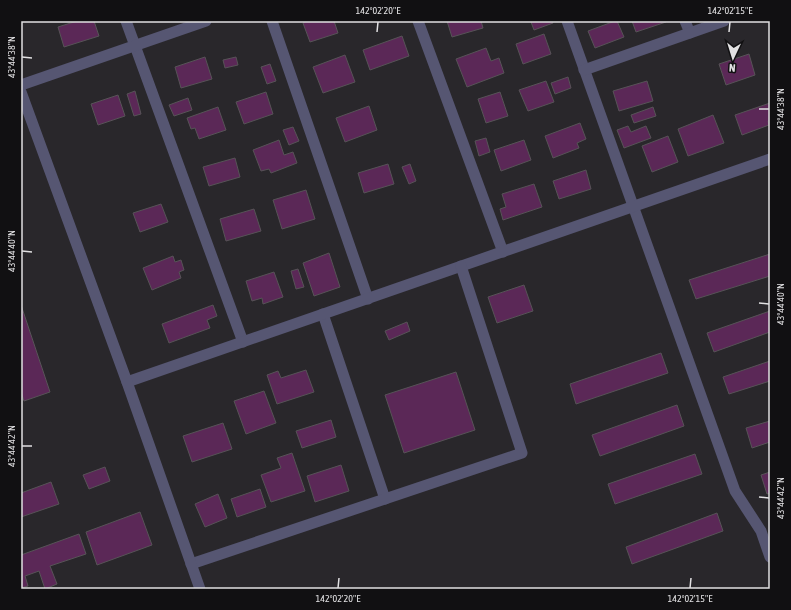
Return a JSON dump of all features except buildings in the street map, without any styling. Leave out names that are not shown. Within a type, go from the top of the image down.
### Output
[{"type":"street","points":[[126,21],[242,342]]},
{"type":"street","points":[[21,85],[206,21]]},
{"type":"street","points":[[272,21],[368,298]]},
{"type":"street","points":[[418,21],[503,252]]},
{"type":"street","points":[[567,21],[735,491],[760,531],[770,557]]},
{"type":"street","points":[[686,21],[690,33]]},
{"type":"street","points":[[584,70],[724,21]]},
{"type":"street","points":[[21,92],[127,382],[200,589]]},
{"type":"street","points":[[127,382],[770,159]]},
{"type":"street","points":[[191,564],[522,453],[461,266]]},
{"type":"street","points":[[323,314],[385,499]]}]
